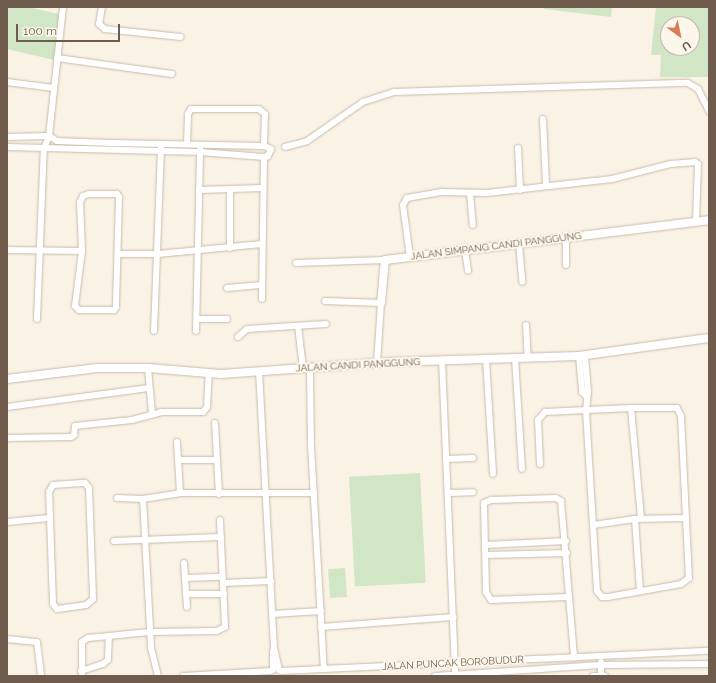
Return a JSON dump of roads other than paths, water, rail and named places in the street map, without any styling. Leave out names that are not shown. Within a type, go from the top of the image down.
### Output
[{"type":"main road","name":"JALAN SIMPANG CANDI PANGGUNG","points":[[385,260],[709,220]]},
{"type":"main road","points":[[382,303],[385,260]]},
{"type":"main road","name":"JALAN CANDI PANGGUNG","points":[[7,379],[98,368],[148,368],[209,374],[260,372],[377,363],[582,356],[709,338]]},
{"type":"street","points":[[37,319],[44,148],[49,136],[63,8],[56,7]]},
{"type":"street","points":[[102,7],[99,24],[105,30],[181,37]]},
{"type":"street","points":[[57,58],[172,74]]},
{"type":"street","points":[[7,82],[54,88]]},
{"type":"street","points":[[285,147],[307,141],[363,102],[394,92],[688,83],[698,89],[709,111]]},
{"type":"street","points":[[187,144],[188,114],[191,109],[259,109],[265,114],[264,146]]},
{"type":"street","points":[[543,119],[546,186]]},
{"type":"street","points":[[7,137],[49,136],[57,141],[264,146],[271,149],[268,156],[264,157],[200,152],[7,147]]},
{"type":"street","points":[[154,331],[162,144]]},
{"type":"street","points":[[196,331],[197,318],[195,286],[199,251],[200,144]]},
{"type":"street","points":[[218,145],[218,153]]},
{"type":"street","points":[[518,148],[520,190]]},
{"type":"street","points":[[262,299],[264,157]]},
{"type":"street","points":[[410,257],[404,200],[442,192],[470,193],[520,190],[622,178],[671,164],[695,162],[699,166],[696,222]]},
{"type":"street","points":[[199,190],[263,188]]},
{"type":"street","points":[[230,190],[230,248]]},
{"type":"street","points":[[470,193],[473,225]]},
{"type":"street","points":[[90,194],[117,194],[119,201],[115,309],[79,310],[75,304],[82,251],[81,198],[90,194]]},
{"type":"street","points":[[566,237],[566,265]]},
{"type":"street","points":[[118,254],[158,254],[262,244]]},
{"type":"street","points":[[519,244],[522,282]]},
{"type":"street","points":[[7,250],[82,251]]},
{"type":"street","points":[[465,251],[468,271]]},
{"type":"street","points":[[296,263],[385,260]]},
{"type":"street","points":[[227,288],[261,286]]},
{"type":"street","points":[[324,301],[382,303],[377,363]]},
{"type":"street","points":[[197,318],[228,319]]},
{"type":"street","points":[[238,337],[246,329],[326,324]]},
{"type":"street","points":[[526,325],[528,358]]},
{"type":"street","points":[[298,326],[306,368],[324,669]]},
{"type":"street","points":[[540,464],[537,432],[540,414],[545,412],[586,410],[631,408],[673,407],[680,411],[689,578],[681,584],[608,597],[599,595],[596,584],[586,410],[586,396],[588,391],[582,356]]},
{"type":"street","points":[[514,358],[522,469]]},
{"type":"street","points":[[486,359],[493,474]]},
{"type":"street","points":[[442,360],[454,617],[455,675]]},
{"type":"street","points":[[148,368],[152,414]]},
{"type":"street","points":[[260,372],[276,672]]},
{"type":"street","points":[[7,438],[71,437],[74,435],[75,426],[132,420],[152,414],[204,412],[207,407],[209,374]]},
{"type":"street","points":[[7,408],[149,388]]},
{"type":"street","points":[[631,408],[638,519],[640,591]]},
{"type":"street","points":[[216,423],[219,494]]},
{"type":"street","points":[[177,442],[180,493]]},
{"type":"street","points":[[446,459],[473,458]]},
{"type":"street","points":[[178,460],[217,460]]},
{"type":"street","points":[[88,484],[93,599],[86,605],[56,609],[53,607],[49,518],[51,486],[88,484]]},
{"type":"street","points":[[448,493],[474,492]]},
{"type":"street","points":[[117,498],[143,499],[180,493],[314,493]]},
{"type":"street","points":[[143,499],[151,647],[158,676]]},
{"type":"street","points":[[568,597],[491,600],[486,592],[486,555],[483,507],[491,500],[559,499],[563,505],[567,553],[568,597],[574,657]]},
{"type":"street","points":[[7,522],[49,518]]},
{"type":"street","points":[[593,525],[638,519],[685,518]]},
{"type":"street","points":[[109,636],[108,660],[82,674],[83,640],[109,636],[150,632],[222,630],[226,623],[220,520]]},
{"type":"street","points":[[114,540],[145,541],[221,537]]},
{"type":"street","points":[[485,545],[566,541]]},
{"type":"street","points":[[486,555],[567,553]]},
{"type":"street","points":[[184,563],[187,607]]},
{"type":"street","points":[[185,578],[271,581]]},
{"type":"street","points":[[186,594],[224,594]]},
{"type":"street","points":[[273,614],[320,611]]},
{"type":"street","points":[[321,627],[454,617]]},
{"type":"street","points":[[7,639],[37,641],[41,676]]},
{"type":"street","name":"JALAN PUNCAK BOROBUDUR","points":[[183,676],[709,651]]},
{"type":"street","points":[[594,676],[603,675],[600,657]]},
{"type":"street","points":[[527,659],[528,670]]},
{"type":"street","points":[[442,664],[442,676]]},
{"type":"street","name":"JALAN PUNCAK BOROBUDUR","points":[[435,676],[601,665],[709,664]]}]
